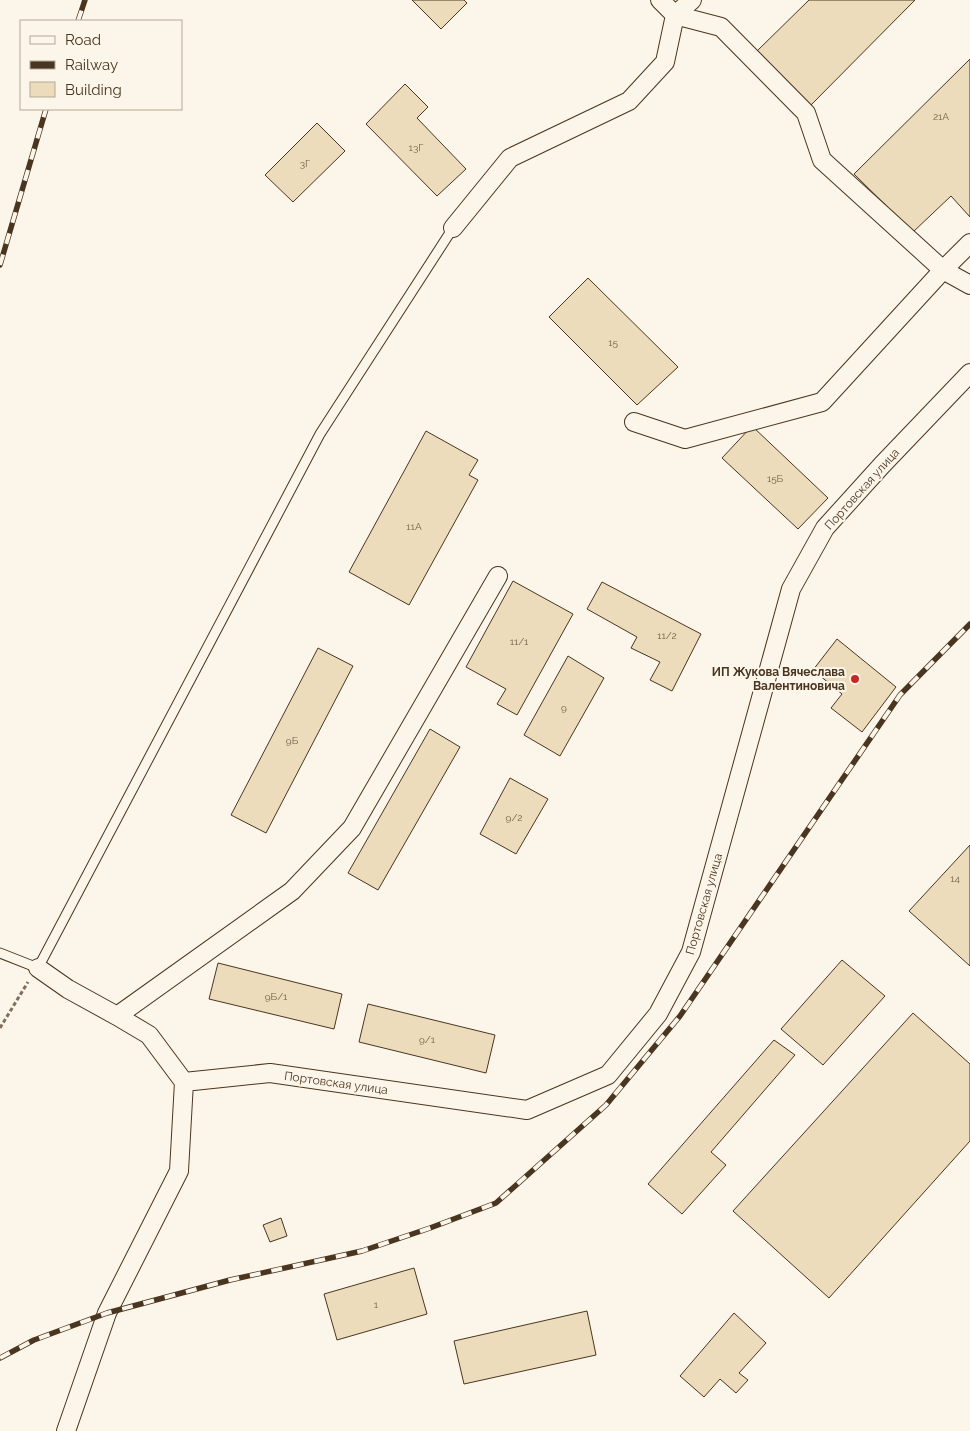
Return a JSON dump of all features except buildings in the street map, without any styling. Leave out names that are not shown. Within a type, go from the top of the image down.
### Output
[{"type":"street","points":[[660,0],[675,15],[721,27],[806,113],[822,160],[943,270],[970,285]]},
{"type":"street","points":[[453,228],[510,158],[629,101],[665,62],[675,15],[692,0]]},
{"type":"street","points":[[634,422],[685,439],[822,402],[970,243]]},
{"type":"street","name":"Портовская улица","points":[[184,1082],[270,1073],[527,1110],[608,1075],[658,1014],[691,952],[792,589],[825,528],[970,373]]},
{"type":"street","points":[[117,1016],[292,891],[352,828],[498,576]]},
{"type":"street","points":[[37,967],[68,989],[149,1035],[184,1082],[180,1171],[107,1313],[66,1431]]},
{"type":"lane","points":[[0,953],[37,967],[320,434],[453,228]]},
{"type":"path","points":[[0,1028],[37,967]]},
{"type":"railway","points":[[78,20],[85,0]]},
{"type":"railway","points":[[0,265],[46,110]]},
{"type":"railway","points":[[0,1358],[34,1340],[107,1313],[230,1280],[362,1251],[496,1203],[606,1105],[680,1016],[900,695],[970,624]]},
{"type":"place","name":"ИП Жукова Вячеслава Валентиновича","points":[[855,679]]}]
